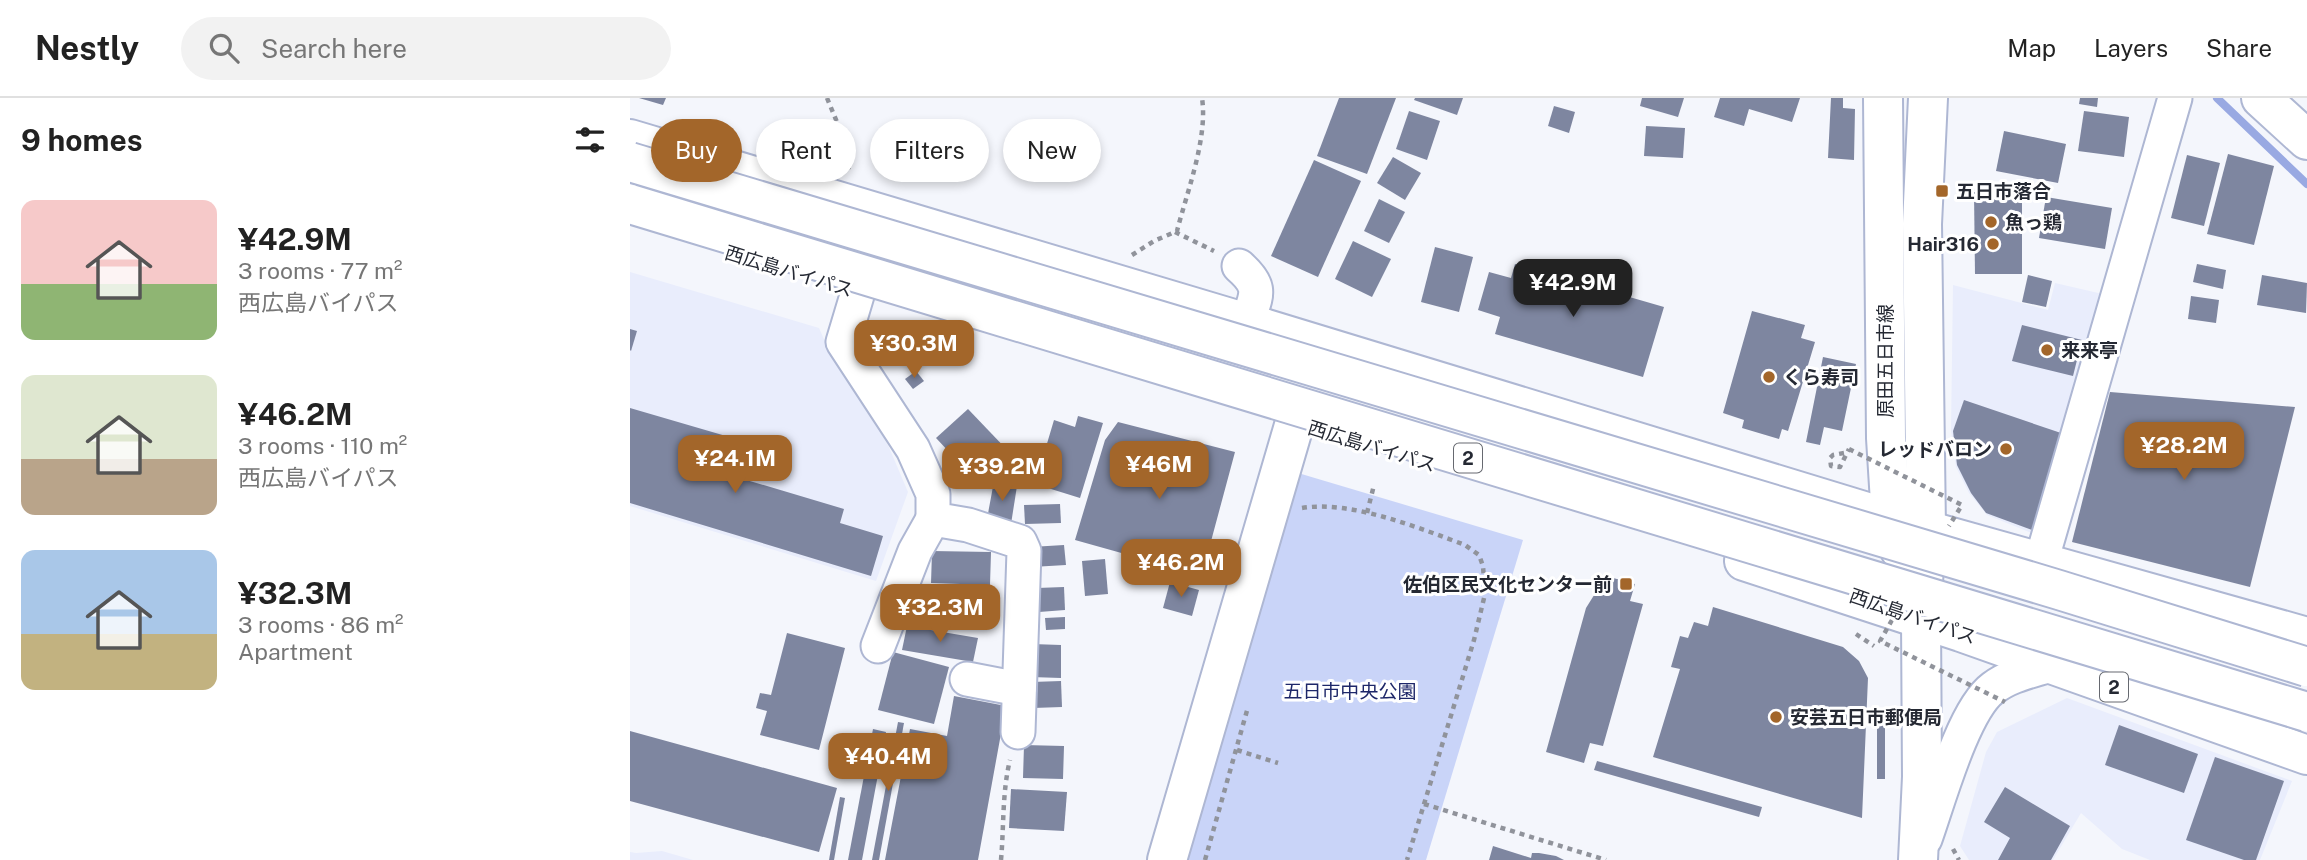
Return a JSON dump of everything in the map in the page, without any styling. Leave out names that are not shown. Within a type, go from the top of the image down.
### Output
[{"type":"main road","name":"原田五日市線","points":[[1883,98],[1886,438],[1891,519],[1921,619]]},
{"type":"main road","name":"原田五日市線","points":[[1928,98],[1922,223],[1926,530],[1921,619],[1930,854]]},
{"type":"main road","points":[[2261,98],[2307,140]]},
{"type":"main road","points":[[630,139],[1926,530],[2307,637]]},
{"type":"main road","name":"2","points":[[630,162],[2059,590],[2307,667]]},
{"type":"main road","name":"西広島バイパス","points":[[630,204],[2307,712]]},
{"type":"main road","name":"西広島バイパス","points":[[630,223],[1598,513],[2053,664],[2307,755]]},
{"type":"main road","points":[[1167,860],[1295,422]]},
{"type":"street","points":[[2041,562],[2175,98]]},
{"type":"street","points":[[1239,266],[1252,278],[1257,292],[1247,323]]},
{"type":"street","points":[[858,292],[844,342],[913,449],[933,494],[933,519],[915,551],[878,646]]},
{"type":"street","points":[[933,519],[968,525],[1020,542],[1024,551],[1017,732]]},
{"type":"street","points":[[1930,854],[1960,743],[1979,704],[1990,690],[2007,679],[2053,664]]},
{"type":"street","points":[[967,679],[1019,689]]},
{"type":"path","points":[[827,98],[836,119]]},
{"type":"path","points":[[1175,232],[1199,144],[1204,107],[1202,98]]},
{"type":"path","points":[[1125,259],[1175,232]]},
{"type":"path","points":[[1175,232],[1239,266]]},
{"type":"path","points":[[1844,453],[1833,455],[1830,458],[1831,466],[1840,467],[1849,449],[1962,505]]},
{"type":"path","points":[[1367,513],[1374,485]]},
{"type":"path","points":[[1299,514],[1302,508],[1320,506],[1367,513],[1465,545],[1479,555],[1483,566],[1485,594],[1474,640],[1407,860]]},
{"type":"path","points":[[1205,860],[1248,706]]},
{"type":"path","points":[[1001,860],[1006,778],[1017,732]]},
{"type":"path","points":[[1237,750],[1278,764]]},
{"type":"path","points":[[1424,804],[1606,860]]},
{"type":"path","points":[[1930,854],[1959,860]]},
{"type":"shaded area","points":[[630,272],[819,328],[831,355],[888,445],[908,492],[876,581],[630,506]]},
{"type":"shaded area","points":[[2055,283],[2107,295],[2034,534],[1987,515],[1969,493],[1956,467],[1951,431],[1953,285],[2048,310]]},
{"type":"shaded area","points":[[2067,698],[2292,781],[2260,860],[2150,860],[2122,849],[2081,813],[2053,860],[1969,860],[1960,846],[1986,752],[1997,732]]},
{"type":"shaded area","points":[[662,851],[693,860],[630,860],[630,852]]},
{"type":"green space","name":"五日市中央公園","points":[[1288,470],[1523,540],[1426,860],[1179,860]]},
{"type":"building","points":[[639,98],[666,98],[663,105]]},
{"type":"building","points":[[1339,98],[1396,98],[1367,174],[1317,156]]},
{"type":"building","points":[[1463,98],[1457,115],[1414,100]]},
{"type":"building","points":[[1642,98],[1684,98],[1678,117],[1640,106]]},
{"type":"building","points":[[1720,98],[1800,98],[1792,122],[1749,109],[1744,126],[1714,117]]},
{"type":"building","points":[[1831,98],[1843,98],[1843,108],[1855,109],[1854,160],[1828,158]]},
{"type":"building","points":[[2080,98],[2098,98],[2097,107],[2079,104]]},
{"type":"building","points":[[1554,106],[1575,112],[1569,133],[1548,126]]},
{"type":"building","points":[[1409,111],[1440,121],[1427,160],[1396,149]]},
{"type":"building","points":[[2084,111],[2129,117],[2124,157],[2078,151]]},
{"type":"building","points":[[1646,126],[1685,128],[1683,158],[1644,156]]},
{"type":"building","points":[[2004,131],[2066,144],[2058,183],[1996,171]]},
{"type":"building","points":[[2228,154],[2274,166],[2254,245],[2207,234]]},
{"type":"building","points":[[2187,155],[2220,163],[2204,226],[2171,218]]},
{"type":"building","points":[[1393,157],[1421,173],[1405,200],[1377,183]]},
{"type":"building","points":[[1314,160],[1361,181],[1318,277],[1271,256]]},
{"type":"building","points":[[1974,192],[2022,192],[2022,274],[1975,274]]},
{"type":"building","points":[[2046,197],[2112,208],[2105,249],[2039,238]]},
{"type":"building","points":[[1379,199],[1405,212],[1389,243],[1364,231]]},
{"type":"building","points":[[1353,241],[1391,259],[1372,297],[1335,279]]},
{"type":"building","points":[[1435,247],[1473,257],[1459,312],[1421,302]]},
{"type":"building","points":[[1515,264],[1664,307],[1643,377],[1495,334],[1500,317],[1478,310],[1489,272],[1511,278]]},
{"type":"building","points":[[2197,264],[2226,270],[2223,289],[2193,282]]},
{"type":"building","points":[[2028,275],[2052,281],[2046,307],[2022,302]]},
{"type":"building","points":[[2262,275],[2307,283],[2306,313],[2257,305]]},
{"type":"building","points":[[2191,296],[2219,300],[2216,323],[2188,319]]},
{"type":"building","name":"くら寿司","points":[[1752,311],[1805,325],[1801,338],[1815,342],[1788,431],[1782,429],[1779,439],[1742,428],[1744,420],[1723,413]]},
{"type":"building","name":"来来亭","points":[[2022,325],[2082,340],[2073,376],[2012,361]]},
{"type":"building","points":[[630,329],[637,331],[631,351],[630,350]]},
{"type":"building","points":[[1823,357],[1856,364],[1842,431],[1824,427],[1820,445],[1806,442]]},
{"type":"building","points":[[916,371],[924,381],[913,389],[905,379]]},
{"type":"building","points":[[2110,392],[2295,407],[2250,587],[2072,542]]},
{"type":"building","name":"レッドバロン","points":[[1964,400],[2061,433],[2032,530],[1986,513],[1971,493],[1957,465],[1953,431]]},
{"type":"building","points":[[630,408],[743,441],[733,476],[844,509],[840,523],[883,536],[871,576],[630,503]]},
{"type":"building","points":[[968,409],[1011,454],[979,484],[936,438]]},
{"type":"building","points":[[1078,416],[1103,423],[1080,498],[1035,484],[1054,420],[1075,427]]},
{"type":"building","points":[[1118,422],[1235,452],[1210,545],[1234,551],[1225,582],[1075,540],[1105,440]]},
{"type":"building","points":[[994,481],[1017,486],[1011,524],[987,519]]},
{"type":"building","points":[[1060,504],[1061,523],[1025,524],[1024,505]]},
{"type":"building","points":[[1064,545],[1066,565],[1032,567],[1031,547]]},
{"type":"building","points":[[932,551],[991,552],[990,585],[931,583]]},
{"type":"building","points":[[1105,559],[1108,594],[1085,596],[1082,561]]},
{"type":"building","points":[[1606,576],[1635,584],[1630,601],[1643,604],[1603,746],[1590,743],[1584,763],[1546,752],[1586,608]]},
{"type":"building","points":[[1170,582],[1199,590],[1192,616],[1163,608]]},
{"type":"building","points":[[1064,587],[1065,610],[1039,612],[1037,588]]},
{"type":"building","points":[[1713,607],[1843,647],[1859,661],[1868,678],[1862,818],[1653,757],[1680,669],[1671,667],[1680,636],[1688,638],[1694,622],[1708,626]]},
{"type":"building","points":[[1065,617],[1065,629],[1046,630],[1045,618]]},
{"type":"building","points":[[907,626],[978,638],[973,662],[902,650]]},
{"type":"building","points":[[787,633],[845,648],[819,750],[760,735],[767,711],[756,708],[760,693],[771,695]]},
{"type":"building","points":[[1032,644],[1061,645],[1061,678],[1031,677]]},
{"type":"building","points":[[893,652],[949,667],[934,724],[878,710]]},
{"type":"building","points":[[1061,681],[1062,707],[1033,708],[1032,682]]},
{"type":"building","points":[[954,696],[1006,706],[978,860],[885,860],[910,729],[947,736]]},
{"type":"building","points":[[1877,721],[1885,721],[1885,779],[1877,779]]},
{"type":"building","points":[[898,722],[904,723],[879,860],[872,860]]},
{"type":"building","points":[[2119,725],[2198,754],[2184,793],[2105,765]]},
{"type":"building","points":[[873,729],[886,732],[862,860],[848,860]]},
{"type":"building","points":[[630,731],[837,788],[819,852],[630,801]]},
{"type":"building","points":[[1024,745],[1064,746],[1063,779],[1023,778]]},
{"type":"building","points":[[2215,757],[2284,781],[2256,860],[2244,860],[2186,840]]},
{"type":"building","points":[[1597,761],[1762,807],[1759,817],[1594,770]]},
{"type":"building","points":[[2005,787],[2070,826],[2051,860],[1998,860],[2010,838],[1984,822]]},
{"type":"building","points":[[1011,789],[1067,792],[1064,831],[1009,828]]},
{"type":"building","points":[[840,797],[845,798],[834,860],[829,860]]},
{"type":"building","points":[[1493,846],[1531,858],[1532,853],[1539,853],[1564,860],[1489,860]]},
{"type":"waterway","points":[[2217,98],[2307,184]]},
{"type":"place","name":"五日市落合","points":[[1942,191]]},
{"type":"place","name":"魚っ鶏","points":[[1991,222]]},
{"type":"place","name":"Hair316","points":[[1993,244]]},
{"type":"place","name":"来来亭","points":[[2047,350]]},
{"type":"place","name":"くら寿司","points":[[1769,377]]},
{"type":"place","name":"レッドバロン","points":[[2006,449]]},
{"type":"place","name":"佐伯区民文化センター前","points":[[1626,584]]},
{"type":"place","name":"安芸五日市郵便局","points":[[1776,717]]}]
